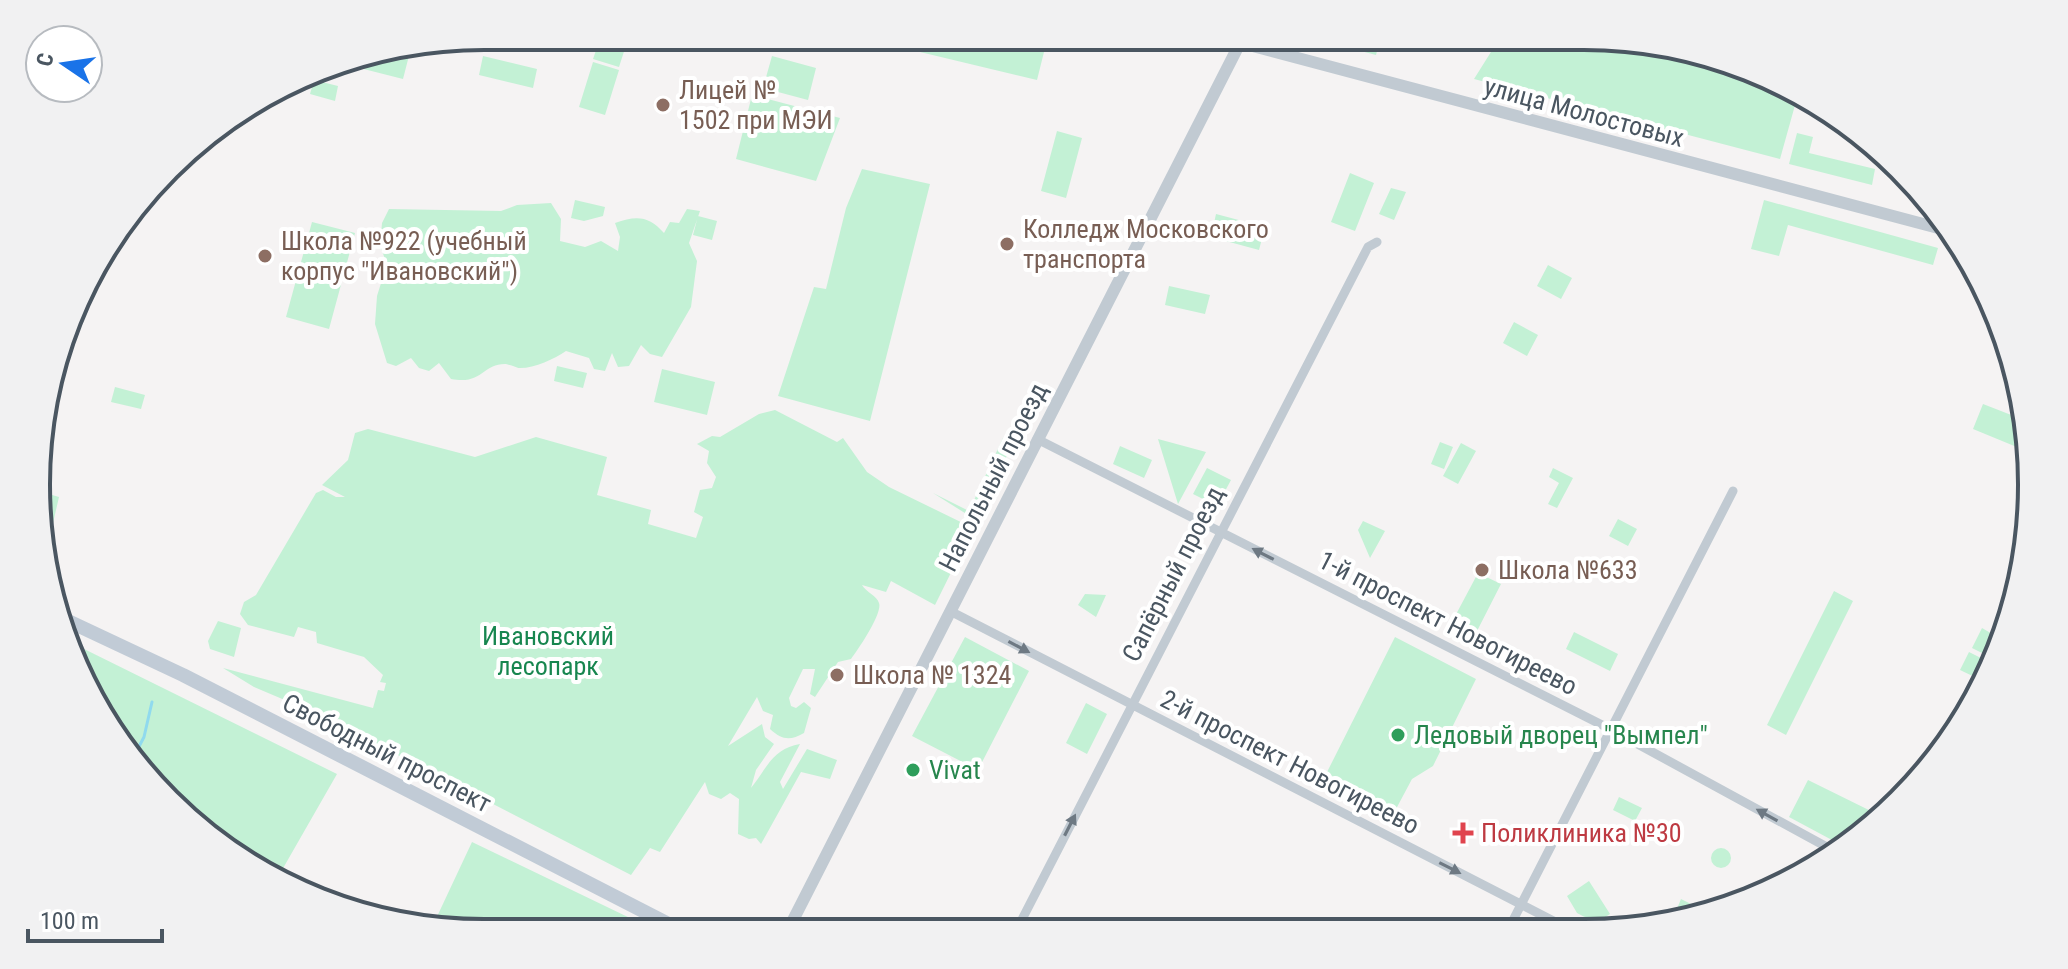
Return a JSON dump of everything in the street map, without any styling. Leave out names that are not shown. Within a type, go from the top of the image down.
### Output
[{"type":"main road","name":"Свободный проспект","points":[[73,623],[196,682],[659,919]]},
{"type":"street","name":"Напольный проезд","points":[[794,919],[1236,50]]},
{"type":"street","name":"улица Молостовых","points":[[1266,50],[1933,227]]},
{"type":"street","name":"Сапёрный проезд","points":[[1022,919],[1368,247],[1377,242]]},
{"type":"street","name":"1-й проспект Новогиреево","points":[[1037,439],[1610,729],[1825,846]]},
{"type":"street","points":[[1514,919],[1733,491]]},
{"type":"street","name":"2-й проспект Новогиреево","points":[[950,611],[1550,919]]},
{"type":"green space","points":[[596,50],[624,50],[619,67],[593,59]]},
{"type":"green space","points":[[921,50],[1044,50],[1037,80]]},
{"type":"green space","points":[[1357,50],[1377,50],[1376,55]]},
{"type":"green space","points":[[1492,50],[1612,51],[1667,58],[1713,70],[1750,83],[1795,105],[1780,159],[1474,79]]},
{"type":"green space","points":[[483,56],[537,69],[533,88],[479,75]]},
{"type":"green space","points":[[772,56],[816,68],[808,100],[763,88]]},
{"type":"green space","points":[[409,57],[403,79],[361,68]]},
{"type":"green space","points":[[593,62],[619,70],[605,115],[579,107]]},
{"type":"green space","points":[[321,82],[338,86],[335,101],[310,94],[312,86]]},
{"type":"green space","points":[[752,95],[840,118],[816,181],[736,159]]},
{"type":"green space","points":[[1057,131],[1082,138],[1066,198],[1041,191]]},
{"type":"green space","points":[[1797,133],[1813,137],[1809,153],[1875,169],[1872,185],[1789,164]]},
{"type":"green space","points":[[862,169],[930,184],[870,421],[778,396],[814,287],[826,289],[846,208]]},
{"type":"green space","points":[[1350,173],[1374,183],[1355,231],[1331,222]]},
{"type":"green space","points":[[1391,188],[1406,192],[1394,220],[1379,214]]},
{"type":"green space","points":[[575,200],[605,207],[603,216],[584,221],[571,218]]},
{"type":"green space","points":[[1764,200],[1938,248],[1933,265],[1788,225],[1779,256],[1751,249]]},
{"type":"green space","points":[[551,203],[561,219],[560,241],[585,247],[601,241],[618,251],[620,237],[615,223],[630,219],[648,220],[664,233],[670,222],[679,223],[687,209],[700,211],[689,243],[697,261],[691,307],[662,357],[650,354],[641,345],[629,366],[618,367],[612,353],[605,371],[594,369],[589,358],[566,351],[537,365],[518,368],[497,365],[476,377],[462,380],[451,379],[439,363],[429,371],[419,368],[411,358],[396,366],[387,363],[375,324],[377,296],[387,264],[380,246],[382,223],[389,209],[501,211],[517,205]]},
{"type":"green space","points":[[1216,214],[1265,227],[1259,250],[1211,237]]},
{"type":"green space","points":[[698,216],[717,221],[712,240],[693,235]]},
{"type":"green space","points":[[312,222],[355,233],[329,329],[286,317]]},
{"type":"green space","points":[[1548,265],[1572,278],[1561,299],[1537,286]]},
{"type":"green space","points":[[1169,286],[1210,295],[1205,314],[1165,305]]},
{"type":"green space","points":[[1514,322],[1538,335],[1527,356],[1503,343]]},
{"type":"green space","points":[[557,366],[587,373],[583,388],[554,381]]},
{"type":"green space","points":[[662,369],[715,382],[707,415],[654,402]]},
{"type":"green space","points":[[115,387],[145,395],[141,409],[111,402]]},
{"type":"green space","points":[[1983,404],[2012,415],[2016,447],[1973,429]]},
{"type":"green space","name":"Ивановский лесопарк","points":[[775,410],[837,442],[843,438],[867,472],[889,487],[973,528],[935,605],[891,581],[886,592],[862,585],[878,601],[879,608],[859,648],[851,659],[838,662],[815,697],[810,694],[815,669],[803,669],[789,698],[791,706],[796,708],[804,702],[811,708],[804,733],[786,738],[774,733],[770,729],[773,715],[763,711],[757,697],[728,746],[762,724],[765,737],[774,744],[756,770],[751,788],[776,755],[800,744],[780,782],[783,789],[807,749],[837,760],[830,779],[801,772],[761,844],[756,838],[749,839],[738,834],[739,799],[730,793],[721,799],[709,794],[705,782],[660,852],[650,848],[631,875],[320,715],[254,687],[223,668],[373,708],[378,690],[384,691],[386,683],[380,682],[383,675],[364,657],[317,643],[316,632],[298,627],[294,637],[248,625],[240,614],[244,602],[256,595],[316,493],[323,490],[336,497],[345,497],[322,485],[348,460],[355,433],[368,429],[475,457],[536,437],[607,457],[597,495],[651,510],[648,524],[696,538],[703,517],[694,512],[700,490],[712,488],[716,477],[707,463],[709,451],[697,444],[712,436],[720,437],[759,414]]},
{"type":"green space","points":[[1003,438],[1013,443],[976,520],[933,493],[969,511]]},
{"type":"green space","points":[[1158,439],[1206,452],[1178,504]]},
{"type":"green space","points":[[1440,442],[1453,447],[1444,469],[1431,464]]},
{"type":"green space","points":[[1461,443],[1476,451],[1458,484],[1443,476]]},
{"type":"green space","points":[[1120,446],[1152,460],[1144,478],[1113,464]]},
{"type":"green space","points":[[1207,468],[1231,480],[1217,506],[1193,494]]},
{"type":"green space","points":[[1553,468],[1573,478],[1557,508],[1548,504],[1559,483],[1549,477]]},
{"type":"green space","points":[[50,494],[59,497],[53,523],[51,513]]},
{"type":"green space","points":[[1618,519],[1637,529],[1628,546],[1609,536]]},
{"type":"green space","points":[[1363,521],[1385,531],[1370,558],[1358,530]]},
{"type":"green space","points":[[1478,573],[1501,584],[1477,631],[1453,620]]},
{"type":"green space","points":[[1834,591],[1853,601],[1786,735],[1767,725]]},
{"type":"green space","points":[[1085,594],[1106,595],[1096,617],[1078,605]]},
{"type":"green space","points":[[218,621],[241,628],[234,657],[210,649],[208,641]]},
{"type":"green space","points":[[1982,628],[1991,633],[1984,654],[1972,648]]},
{"type":"green space","points":[[1574,632],[1618,654],[1610,671],[1566,649]]},
{"type":"green space","points":[[965,637],[1029,671],[978,770],[912,736]]},
{"type":"green space","name":"Ледовый дворец \"Вымпел\"","points":[[1395,637],[1476,679],[1433,766],[1412,779],[1388,824],[1319,788]]},
{"type":"green space","points":[[82,648],[337,774],[283,869],[243,846],[177,792],[123,726]]},
{"type":"green space","points":[[1969,652],[1982,658],[1973,676],[1960,670]]},
{"type":"green space","points":[[1086,703],[1107,714],[1087,754],[1066,743]]},
{"type":"green space","points":[[1808,780],[1870,811],[1833,840],[1789,817]]},
{"type":"green space","points":[[1619,797],[1642,808],[1635,821],[1613,810]]},
{"type":"green space","points":[[472,842],[632,919],[484,919],[437,916]]},
{"type":"green space","points":[[1717,848],[1725,848],[1731,858],[1725,868],[1717,868],[1711,862],[1711,854]]},
{"type":"green space","points":[[1589,881],[1610,914],[1603,918],[1588,919],[1577,913],[1567,896]]},
{"type":"green space","points":[[1681,899],[1693,905],[1677,909]]},
{"type":"waterway","points":[[139,747],[152,702]]},
{"type":"place","name":"Лицей № 1502 при МЭИ","points":[[663,105]]},
{"type":"place","name":"Колледж Московского транспорта","points":[[1007,244]]},
{"type":"place","name":"Школа №922 (учебный корпус \"Ивановский\")","points":[[265,256]]},
{"type":"place","name":"Школа №633","points":[[1482,570]]},
{"type":"place","name":"Школа № 1324","points":[[837,675]]},
{"type":"place","name":"Ледовый дворец \"Вымпел\"","points":[[1398,735]]},
{"type":"place","name":"Vivat","points":[[913,770]]},
{"type":"place","name":"Поликлиника №30","points":[[1463,833]]}]
